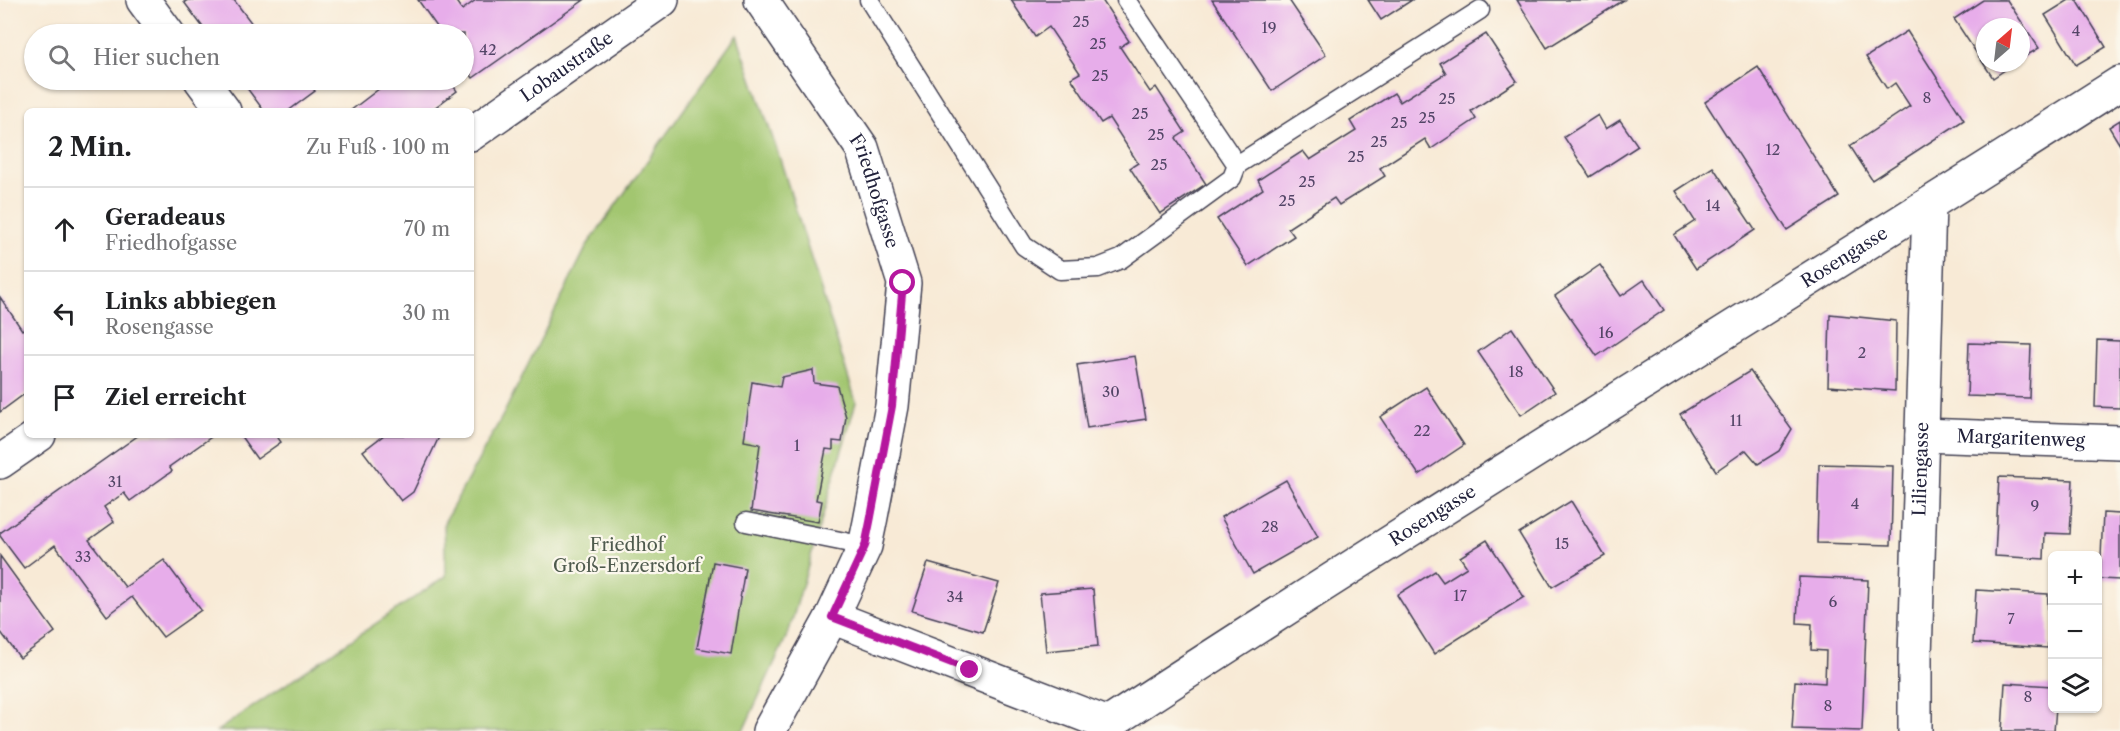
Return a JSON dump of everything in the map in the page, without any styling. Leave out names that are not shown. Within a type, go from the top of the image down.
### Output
[{"type":"street","points":[[143,0],[161,24]]},
{"type":"street","name":"Lobaustraße","points":[[474,132],[662,0]]},
{"type":"street","name":"Friedhofgasse","points":[[761,0],[862,148],[903,283],[892,406],[865,546],[832,617]]},
{"type":"street","name":"Rosengasse","points":[[832,617],[1117,728],[1505,470],[2120,83]]},
{"type":"street","points":[[208,90],[222,108]]},
{"type":"street","name":"Liliengasse","points":[[1915,731],[1915,657],[1929,205]]},
{"type":"street","name":"Margaritenweg","points":[[1922,435],[2120,442]]},
{"type":"street","points":[[0,462],[35,438]]},
{"type":"street","points":[[769,731],[832,617]]},
{"type":"lane","points":[[869,0],[1024,246],[1060,270],[1098,268],[1121,259],[1232,178],[1238,165],[1480,10]]},
{"type":"lane","points":[[1126,0],[1238,165]]},
{"type":"lane","points":[[746,522],[865,546]]},
{"type":"green space","name":"Friedhof Groß-Enzersdorf","points":[[737,35],[780,159],[856,402],[789,631],[743,731],[217,731],[446,576],[444,523],[504,413],[588,244]]},
{"type":"building","points":[[188,0],[234,0],[252,24],[200,24],[184,2]]},
{"type":"building","points":[[418,0],[455,0],[462,10],[476,0],[584,0],[474,77],[474,24],[435,24]]},
{"type":"building","points":[[1011,0],[1102,0],[1129,41],[1120,47],[1150,92],[1156,87],[1185,132],[1176,138],[1206,184],[1160,214],[1130,168],[1138,163],[1109,118],[1101,123],[1071,78],[1080,73],[1049,27],[1035,37]]},
{"type":"building","points":[[1212,0],[1289,0],[1326,55],[1272,91]]},
{"type":"building","points":[[1368,0],[1412,0],[1381,20]]},
{"type":"building","points":[[1517,0],[1624,0],[1547,48]]},
{"type":"building","points":[[1983,0],[2007,0],[2019,18],[1976,18],[1976,52],[1954,19]]},
{"type":"building","points":[[2069,0],[2077,0],[2106,47],[2076,65],[2045,15]]},
{"type":"building","points":[[1907,31],[1964,120],[1872,180],[1850,146],[1910,106],[1895,83],[1887,89],[1866,57]]},
{"type":"building","points":[[1486,34],[1517,81],[1471,111],[1476,119],[1431,149],[1425,139],[1380,168],[1385,176],[1339,205],[1334,198],[1288,228],[1294,236],[1248,266],[1217,219],[1263,189],[1258,180],[1303,151],[1310,160],[1356,131],[1350,121],[1394,93],[1400,102],[1446,73],[1440,63]]},
{"type":"building","points":[[2030,34],[2039,48],[2030,54]]},
{"type":"building","points":[[1758,67],[1839,197],[1787,230],[1705,102]]},
{"type":"building","points":[[1989,72],[2002,72],[1993,78]]},
{"type":"building","points":[[248,90],[315,91],[292,108],[262,108]]},
{"type":"building","points":[[377,90],[457,91],[434,108],[354,108]]},
{"type":"building","points":[[1598,115],[1606,129],[1620,120],[1638,146],[1590,177],[1564,137]]},
{"type":"building","points":[[2120,120],[2120,145],[2109,127]]},
{"type":"building","points":[[1713,167],[1755,230],[1696,269],[1674,235],[1695,221],[1676,191]]},
{"type":"building","points":[[1600,265],[1621,296],[1644,280],[1664,310],[1597,356],[1555,296]]},
{"type":"building","points":[[0,297],[22,330],[24,329],[24,394],[0,412]]},
{"type":"building","points":[[1830,314],[1896,321],[1895,391],[1828,386]]},
{"type":"building","points":[[1512,328],[1555,392],[1521,415],[1478,352]]},
{"type":"building","points":[[2097,340],[2120,341],[2120,408],[2095,407]]},
{"type":"building","points":[[1969,343],[2031,345],[2029,398],[1967,396]]},
{"type":"building","points":[[1135,356],[1146,419],[1087,428],[1077,365]]},
{"type":"building","points":[[813,370],[814,383],[837,386],[846,417],[842,442],[833,441],[833,450],[826,449],[816,500],[822,501],[818,522],[751,511],[760,444],[744,441],[752,382],[780,387],[782,377]]},
{"type":"building","points":[[1750,371],[1792,429],[1779,451],[1758,464],[1746,450],[1716,471],[1680,414]]},
{"type":"building","points":[[1426,387],[1464,445],[1419,475],[1380,417]]},
{"type":"building","points":[[135,438],[210,438],[169,467],[172,471],[130,501],[124,493],[104,507],[114,522],[89,540],[125,587],[164,560],[201,610],[163,637],[132,597],[107,616],[55,545],[24,568],[0,533]]},
{"type":"building","points":[[242,438],[278,438],[281,442],[257,459]]},
{"type":"building","points":[[380,438],[439,438],[413,492],[401,501],[363,451]]},
{"type":"building","points":[[1819,464],[1893,466],[1891,545],[1817,543]]},
{"type":"building","points":[[1999,477],[2073,480],[2070,534],[2045,533],[2044,559],[1995,556]]},
{"type":"building","points":[[1286,480],[1318,537],[1253,574],[1221,517]]},
{"type":"building","points":[[1571,501],[1605,556],[1552,587],[1519,533]]},
{"type":"building","points":[[2103,513],[2120,514],[2120,580],[2102,579]]},
{"type":"building","points":[[1487,540],[1524,597],[1434,654],[1397,595],[1435,571],[1443,582],[1467,567],[1460,557]]},
{"type":"building","points":[[0,556],[55,632],[20,658],[0,631]]},
{"type":"building","points":[[713,562],[745,568],[731,654],[697,648]]},
{"type":"building","points":[[928,563],[999,583],[983,632],[912,611]]},
{"type":"building","points":[[1799,577],[1868,580],[1862,731],[1792,729],[1795,681],[1825,683],[1826,651],[1811,650],[1812,624],[1797,623]]},
{"type":"building","points":[[1093,589],[1098,646],[1046,651],[1040,593]]},
{"type":"building","points":[[1976,590],[2048,594],[2048,648],[1973,643]]},
{"type":"building","points":[[2005,683],[2048,686],[2048,713],[2056,713],[2054,731],[2002,731]]},
{"type":"route","points":[[903,283],[892,406],[865,546],[832,617],[970,670]]}]
